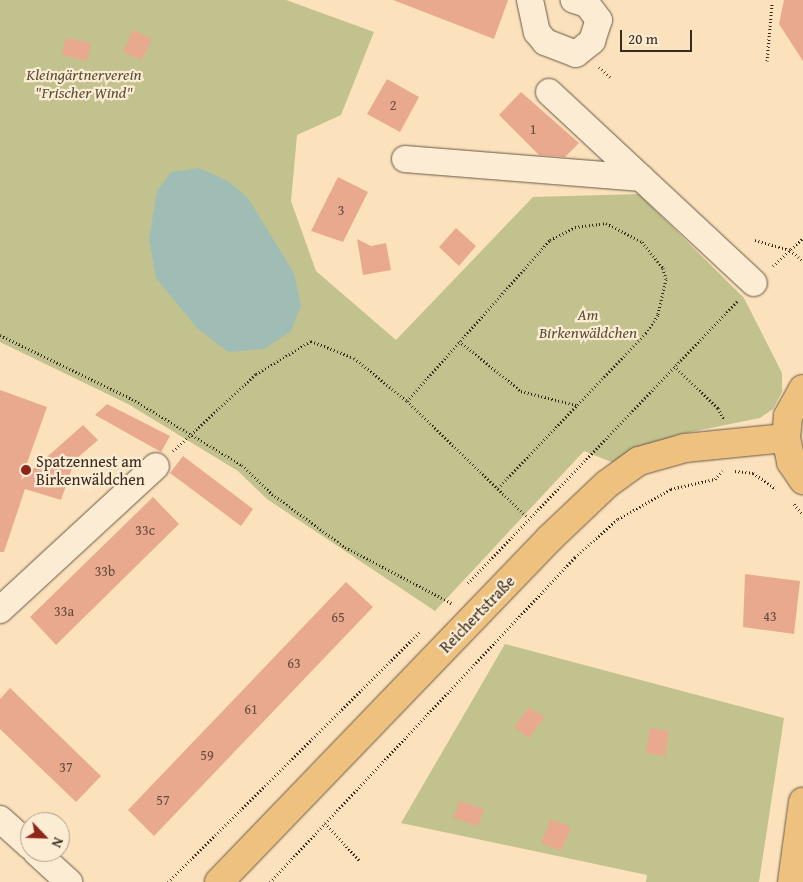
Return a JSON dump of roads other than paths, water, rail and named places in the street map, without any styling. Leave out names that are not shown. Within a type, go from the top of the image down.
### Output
[{"type":"main road","points":[[791,491],[792,462],[786,438],[788,416],[803,389]]},
{"type":"main road","name":"Reichertstraße","points":[[219,882],[549,539],[639,461],[725,442],[786,438]]},
{"type":"main road","points":[[792,882],[803,802]]},
{"type":"street","points":[[530,0],[537,32],[544,42],[576,54],[587,48],[598,31],[599,20],[584,1]]},
{"type":"street","points":[[549,92],[754,283]]},
{"type":"street","points":[[405,159],[641,178]]},
{"type":"street","points":[[0,610],[156,466]]},
{"type":"street","points":[[0,819],[20,837]]},
{"type":"street","points":[[47,862],[69,882]]},
{"type":"water","points":[[199,168],[228,181],[248,198],[294,273],[301,306],[291,331],[264,349],[228,352],[197,328],[156,278],[149,239],[157,191],[171,172]]},
{"type":"place","name":"Spatzennest am Birkenwäldchen","points":[[26,470]]},
{"type":"park label","name":"Kleingärtnerverein \"Frischer Wind\"","points":[[84,83]]},
{"type":"park label","name":"Am Birkenwäldchen","points":[[588,323]]}]
